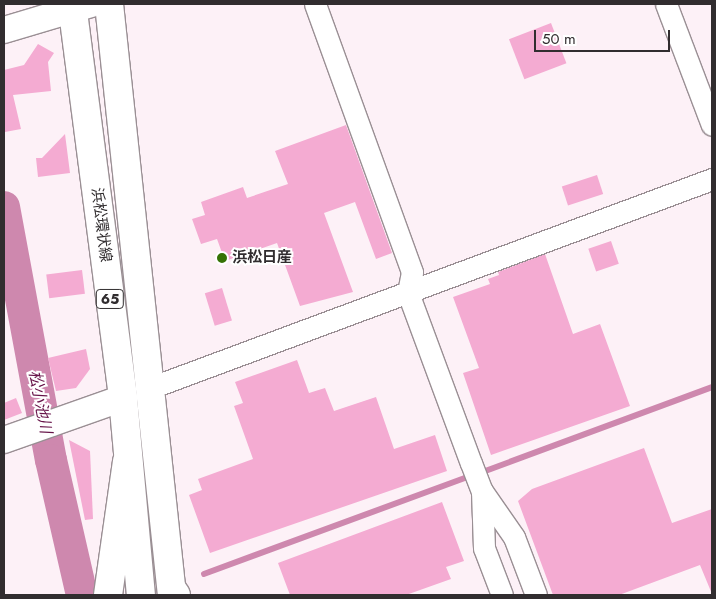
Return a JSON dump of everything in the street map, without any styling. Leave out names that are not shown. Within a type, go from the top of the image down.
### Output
[{"type":"main road","name":"浜松環状線","points":[[108,4],[173,593]]},
{"type":"main road","name":"浜松環状線","points":[[79,5],[123,398],[127,462],[141,595]]},
{"type":"main road","points":[[110,589],[127,462]]},
{"type":"street","points":[[315,4],[412,272],[408,293],[471,463],[480,487],[514,537],[536,595]]},
{"type":"street","points":[[666,4],[712,125]]},
{"type":"street","points":[[4,30],[79,5]]},
{"type":"street","points":[[150,388],[712,179]]},
{"type":"street","points":[[4,440],[123,398]]},
{"type":"street","points":[[480,487],[484,548],[502,595]]},
{"type":"building","points":[[551,23],[566,63],[524,79],[509,39]]},
{"type":"building","points":[[38,44],[54,53],[48,62],[51,91],[13,95],[21,129],[5,132],[4,70],[24,65]]},
{"type":"building","points":[[346,125],[392,253],[376,259],[355,202],[324,213],[353,292],[300,306],[277,243],[225,261],[217,239],[201,244],[192,219],[205,215],[201,202],[243,187],[247,198],[288,184],[275,151]]},
{"type":"building","points":[[65,134],[70,173],[38,177],[36,158],[42,158]]},
{"type":"building","points":[[597,175],[603,194],[568,205],[562,186]]},
{"type":"building","points":[[611,241],[619,264],[596,272],[588,249]]},
{"type":"building","points":[[545,254],[573,334],[600,324],[630,406],[491,455],[463,373],[479,368],[453,297],[490,284],[488,279],[499,275],[498,272]]},
{"type":"building","points":[[82,270],[85,294],[49,298],[46,274]]},
{"type":"building","points":[[222,288],[232,321],[215,326],[205,293]]},
{"type":"building","points":[[86,349],[90,369],[76,388],[56,391],[48,358]]},
{"type":"building","points":[[297,360],[309,393],[325,388],[334,411],[376,397],[394,449],[435,435],[447,471],[210,553],[189,495],[202,490],[198,479],[253,459],[234,406],[243,403],[235,382]]},
{"type":"building","points":[[16,398],[22,413],[4,420],[4,403]]},
{"type":"building","points":[[69,440],[90,451],[93,519],[85,520]]},
{"type":"building","points":[[644,448],[672,523],[712,509],[712,594],[700,565],[619,595],[553,595],[518,501],[532,489]]},
{"type":"building","points":[[442,502],[464,561],[446,567],[451,579],[406,595],[290,595],[278,563]]},
{"type":"waterway","name":"松小池川","points":[[4,207],[51,460],[82,595]]},
{"type":"waterway","points":[[480,473],[712,387]]},
{"type":"waterway","points":[[204,574],[471,476]]},
{"type":"place","name":"浜松日産","points":[[222,258]]}]
